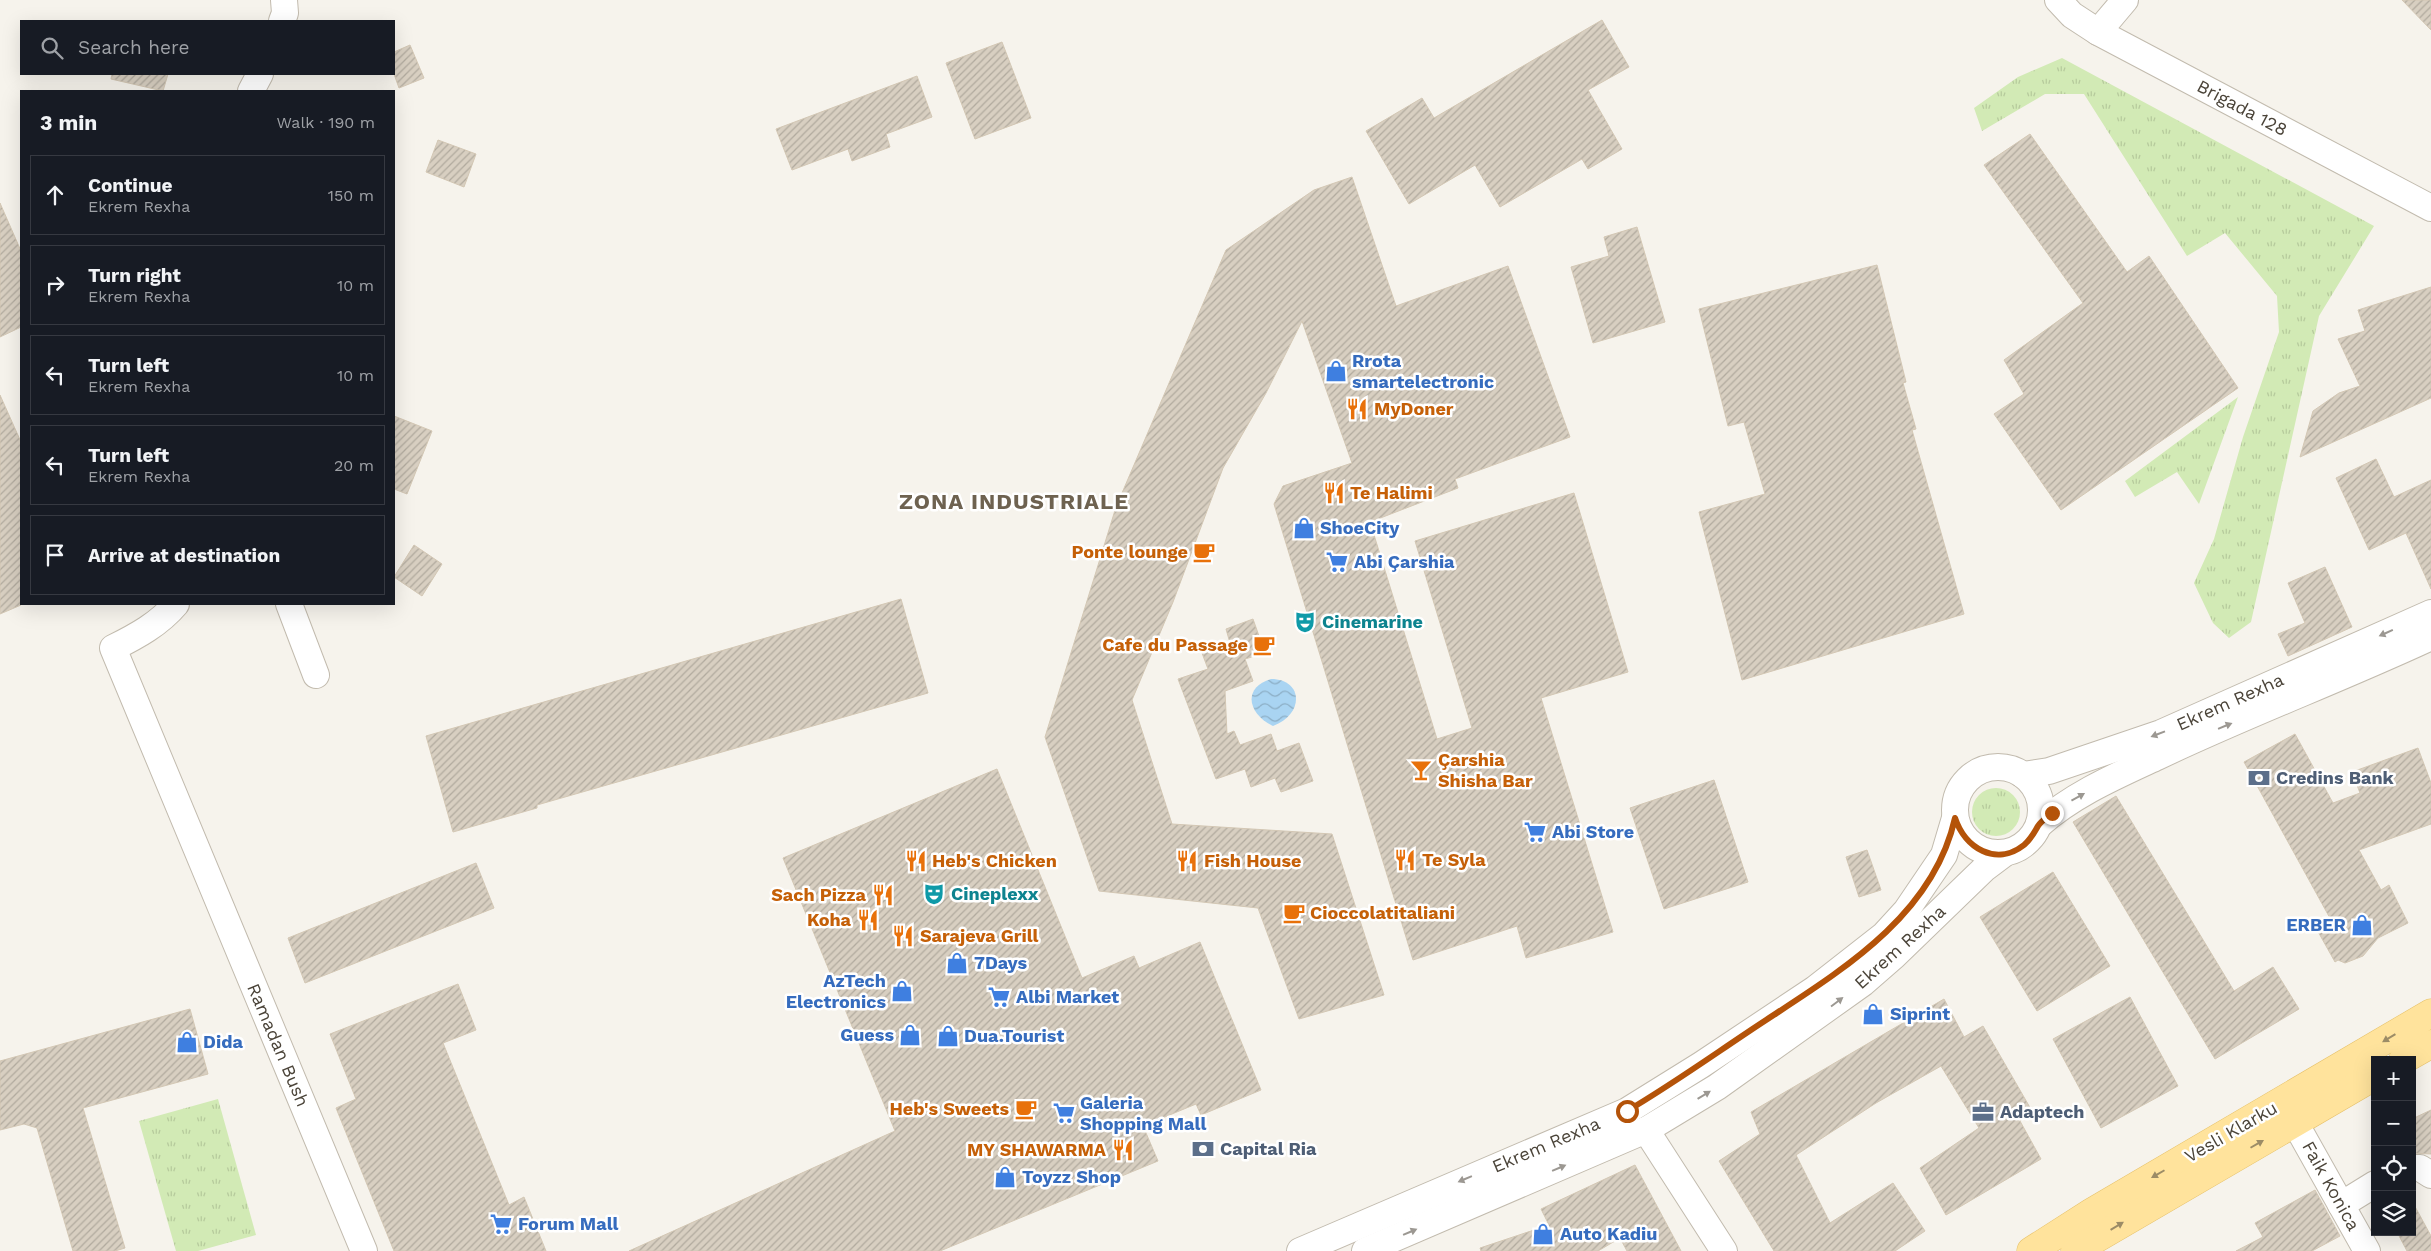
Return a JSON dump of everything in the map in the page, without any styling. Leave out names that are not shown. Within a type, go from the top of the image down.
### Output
[{"type":"main road","name":"Vesli Klarku","points":[[2075,1251],[2289,1112],[2431,1013]]},
{"type":"main road","points":[[2411,1056],[2431,1044]]},
{"type":"main road","name":"Vesli Klarku","points":[[2030,1251],[2092,1212],[2289,1112],[2371,1078]]},
{"type":"street","points":[[282,20],[285,13],[284,0]]},
{"type":"street","name":"Brigada 128","points":[[2058,0],[2072,15],[2098,32],[2431,208]]},
{"type":"street","points":[[2098,32],[2125,0]]},
{"type":"street","points":[[252,90],[259,75]]},
{"type":"street","name":"Ramadan Bush","points":[[175,605],[166,615],[140,635],[114,648],[364,1251]]},
{"type":"street","points":[[289,605],[316,675]]},
{"type":"street","name":"Ekrem Rexha","points":[[1300,1251],[1627,1111],[1701,1065],[1815,989],[1884,935],[1906,911],[1935,871],[1944,855],[1955,818],[1955,803],[1959,789],[1975,774],[1995,767],[2010,769],[2023,775],[2049,771],[2161,732],[2431,613]]},
{"type":"street","name":"Ekrem Rexha","points":[[1365,1251],[1646,1130],[1717,1087],[1848,994],[1894,956],[1985,868],[2005,853],[2016,850],[2026,844],[2039,825],[2052,813],[2112,779],[2199,737],[2431,637]]},
{"type":"street","points":[[2023,775],[2039,797],[2041,811],[2039,825]]},
{"type":"street","points":[[1955,818],[1959,831],[1967,842],[1978,850],[1991,854],[2005,853]]},
{"type":"street","name":"Faik Konica","points":[[2289,1112],[2367,1251]]},
{"type":"street","points":[[1646,1130],[1724,1251]]},
{"type":"street","points":[[2416,1168],[2420,1168],[2431,1175]]},
{"type":"street","points":[[2341,1205],[2371,1186]]},
{"type":"green space","points":[[2062,58],[2374,226],[2319,316],[2251,622],[2229,638],[2213,623],[2194,583],[2214,539],[2243,437],[2279,332],[2277,296],[2225,233],[2187,256],[2084,94],[2045,94],[1982,131],[1974,108],[2018,77]]},
{"type":"green space","points":[[2238,397],[2199,504],[2177,472],[2135,497],[2125,481]]},
{"type":"green space","points":[[1991,788],[2001,788],[2013,795],[2020,807],[2020,817],[2013,829],[2001,836],[1991,836],[1983,832],[1976,825],[1972,817],[1972,807],[1976,799],[1983,792]]},
{"type":"green space","points":[[218,1099],[256,1235],[198,1251],[176,1251],[139,1121]]},
{"type":"water","points":[[1271,679],[1282,681],[1289,685],[1294,691],[1296,698],[1291,714],[1273,726],[1258,715],[1252,702],[1252,695],[1255,689],[1261,683]]},
{"type":"building","points":[[2402,0],[2431,0],[2431,30]]},
{"type":"building","points":[[1602,20],[1629,67],[1588,90],[1622,149],[1588,169],[1582,159],[1500,207],[1475,165],[1409,204],[1366,131],[1422,98],[1434,118]]},
{"type":"building","points":[[1002,42],[1031,118],[975,139],[946,63]]},
{"type":"building","points":[[410,45],[424,78],[399,88],[394,75],[395,52]]},
{"type":"building","points":[[112,75],[168,75],[163,90],[111,79]]},
{"type":"building","points":[[917,76],[932,117],[886,134],[890,147],[852,161],[848,149],[792,170],[776,129]]},
{"type":"building","points":[[2030,134],[2127,272],[2149,256],[2238,388],[2061,510],[1994,414],[2024,394],[2004,360],[2083,303],[1984,165]]},
{"type":"building","points":[[438,140],[476,154],[464,187],[426,172]]},
{"type":"building","name":"Abi Çarshia","points":[[1352,177],[1396,306],[1508,266],[1570,437],[1455,479],[1458,488],[1370,522],[1437,739],[1472,728],[1415,541],[1574,493],[1628,672],[1541,698],[1613,932],[1526,958],[1517,926],[1413,960],[1274,504],[1283,486],[1352,463],[1302,321],[1266,393],[1223,468],[1173,602],[1132,700],[1172,824],[1332,834],[1384,995],[1299,1019],[1258,908],[1099,891],[1045,737],[1116,507],[1226,250],[1314,190]]},
{"type":"building","points":[[0,203],[20,249],[20,327],[0,337]]},
{"type":"building","points":[[1637,227],[1665,322],[1593,343],[1571,267],[1609,256],[1604,237]]},
{"type":"building","points":[[1877,265],[1906,382],[1903,383],[1916,429],[1912,430],[1964,614],[1742,680],[1699,512],[1765,494],[1744,422],[1728,426],[1699,309]]},
{"type":"building","points":[[2431,287],[2431,398],[2300,457],[2313,411],[2339,393],[2360,386],[2338,339],[2365,331],[2358,310]]},
{"type":"building","points":[[0,395],[20,440],[21,605],[0,614]]},
{"type":"building","points":[[395,416],[432,431],[407,494],[395,489]]},
{"type":"building","points":[[2376,459],[2394,497],[2431,480],[2431,589],[2406,533],[2369,550],[2336,478]]},
{"type":"building","points":[[414,545],[442,564],[422,596],[395,578]]},
{"type":"building","points":[[2325,567],[2352,627],[2288,656],[2278,634],[2305,623],[2288,583]]},
{"type":"building","points":[[901,599],[928,693],[537,805],[537,808],[453,832],[426,736]]},
{"type":"building","points":[[1253,619],[1265,653],[1245,659],[1253,681],[1225,691],[1227,734],[1234,731],[1240,745],[1271,734],[1277,751],[1299,743],[1313,781],[1281,792],[1275,778],[1251,787],[1245,769],[1216,779],[1178,679],[1208,669],[1202,653],[1230,643],[1226,629]]},
{"type":"building","points":[[2295,734],[2333,803],[2360,793],[2352,772],[2418,748],[2431,783],[2431,824],[2359,850],[2381,890],[2389,885],[2408,923],[2378,938],[2363,956],[2345,963],[2338,960],[2335,962],[2316,928],[2331,920],[2244,762]]},
{"type":"building","points":[[997,769],[1082,978],[1134,956],[1139,968],[1200,942],[1261,1090],[1201,1115],[1196,1104],[1143,1126],[1158,1161],[940,1251],[629,1251],[895,1131],[783,858]]},
{"type":"building","points":[[1714,780],[1748,882],[1664,909],[1630,808]]},
{"type":"building","points":[[2116,796],[2234,991],[2273,967],[2299,1009],[2215,1059],[2073,822]]},
{"type":"building","points":[[1867,850],[1881,890],[1859,897],[1846,857]]},
{"type":"building","points":[[476,863],[494,908],[305,983],[288,938]]},
{"type":"building","points":[[2053,872],[2110,966],[2037,1011],[1980,917]]},
{"type":"building","points":[[458,984],[476,1030],[443,1043],[509,1205],[524,1197],[546,1251],[394,1251],[336,1108],[356,1099],[330,1034]]},
{"type":"building","points":[[2130,997],[2178,1086],[2101,1128],[2053,1039]]},
{"type":"building","points":[[1944,999],[1964,1037],[1983,1026],[2032,1111],[2020,1121],[2041,1159],[1946,1215],[1920,1168],[1979,1128],[1941,1066],[1876,1103],[1796,1155],[1830,1223],[1893,1183],[1925,1231],[1895,1251],[1774,1251],[1719,1161],[1760,1134],[1751,1112]]},
{"type":"building","points":[[190,1009],[208,1074],[83,1108],[125,1248],[115,1251],[73,1251],[37,1128],[24,1124],[0,1130],[0,1061]]},
{"type":"building","points":[[2431,1110],[2431,1154],[2416,1153],[2416,1117]]},
{"type":"building","points":[[1635,1165],[1681,1251],[1627,1251],[1620,1238],[1598,1251],[1481,1251],[1480,1248],[1549,1225],[1541,1209]]},
{"type":"building","points":[[2315,1190],[2340,1236],[2312,1251],[2236,1251],[2263,1237],[2255,1223]]},
{"type":"building","points":[[2416,1208],[2431,1236],[2431,1251],[2407,1251],[2399,1236],[2416,1236]]},
{"type":"place","name":"Rrota smartelectronic","points":[[1336,371]]},
{"type":"place","name":"MyDoner","points":[[1357,409]]},
{"type":"place","name":"Te Halimi","points":[[1334,493]]},
{"type":"place","name":"ShoeCity","points":[[1304,528]]},
{"type":"place","name":"Ponte lounge","points":[[1204,552]]},
{"type":"place","name":"Abi Çarshia","points":[[1337,562]]},
{"type":"place","name":"Cinemarine","points":[[1305,622]]},
{"type":"place","name":"Cafe du Passage","points":[[1264,645]]},
{"type":"place","name":"Çarshia Shisha Bar","points":[[1421,770]]},
{"type":"place","name":"Credins Bank","points":[[2259,778]]},
{"type":"place","name":"Abi Store","points":[[1535,832]]},
{"type":"place","name":"Te Syla","points":[[1405,860]]},
{"type":"place","name":"Heb's Chicken","points":[[916,861]]},
{"type":"place","name":"Fish House","points":[[1187,861]]},
{"type":"place","name":"Cineplexx","points":[[934,894]]},
{"type":"place","name":"Sach Pizza","points":[[883,895]]},
{"type":"place","name":"Cioccolatitaliani","points":[[1294,913]]},
{"type":"place","name":"Koha","points":[[868,920]]},
{"type":"place","name":"ERBER","points":[[2362,925]]},
{"type":"place","name":"Sarajeva Grill","points":[[903,936]]},
{"type":"place","name":"7Days","points":[[957,963]]},
{"type":"place","name":"AzTech Electronics","points":[[902,991]]},
{"type":"place","name":"Albi Market","points":[[999,997]]},
{"type":"place","name":"Siprint","points":[[1873,1014]]},
{"type":"place","name":"Guess","points":[[910,1035]]},
{"type":"place","name":"Dua.Tourist","points":[[948,1036]]},
{"type":"place","name":"Dida","points":[[187,1042]]},
{"type":"place","name":"Heb's Sweets","points":[[1026,1109]]},
{"type":"place","name":"Adaptech","points":[[1983,1112]]},
{"type":"place","name":"Galeria Shopping Mall","points":[[1064,1113]]},
{"type":"place","name":"Capital Ria","points":[[1203,1149]]},
{"type":"place","name":"MY SHAWARMA","points":[[1123,1150]]},
{"type":"place","name":"Toyzz Shop","points":[[1005,1177]]},
{"type":"place","name":"Forum Mall","points":[[501,1224]]},
{"type":"place","name":"Auto Kadiu","points":[[1543,1234]]},
{"type":"district","name":"ZONA INDUSTRIALE","points":[[1014,501]]},
{"type":"route","points":[[1627,1111],[1663,1090],[1759,1024],[1815,989],[1884,935],[1906,911],[1930,879],[1944,855],[1955,818],[1959,831],[1967,842],[1978,850],[1991,854],[2016,850],[2026,844],[2034,835],[2039,825],[2052,813]]}]
